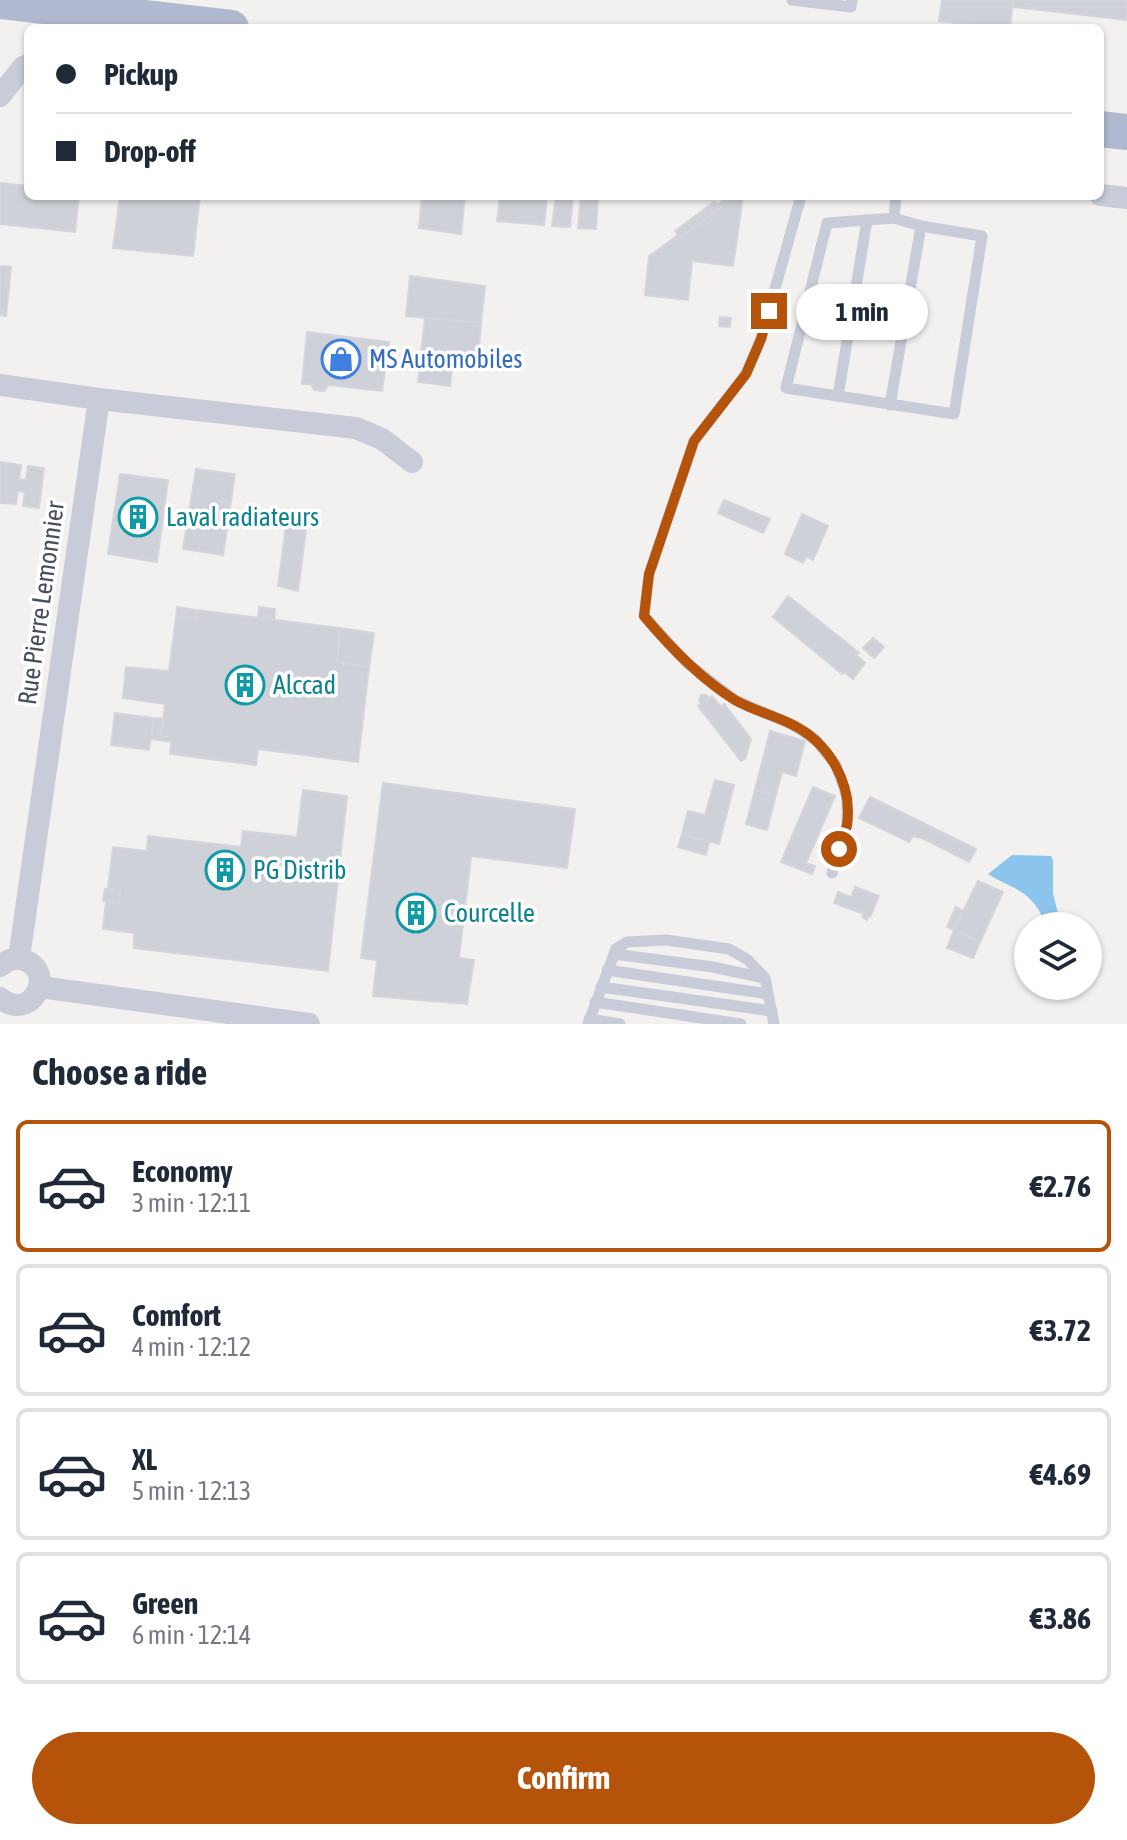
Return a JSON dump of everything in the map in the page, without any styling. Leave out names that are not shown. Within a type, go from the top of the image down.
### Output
[{"type":"main road","points":[[18,2],[198,24]]},
{"type":"main road","points":[[1104,129],[1127,132]]},
{"type":"street","points":[[0,96],[24,67]]},
{"type":"street","points":[[1104,195],[1127,198]]},
{"type":"street","points":[[0,385],[356,428],[382,439],[412,462]]},
{"type":"street","name":"Rue Pierre Lemonnier","points":[[10,962],[99,399]]},
{"type":"street","points":[[8,1009],[25,1004],[35,997],[40,987],[32,964],[10,962]]},
{"type":"street","points":[[40,987],[309,1024]]},
{"type":"lane","points":[[792,0],[851,7],[852,0]]},
{"type":"lane","points":[[800,200],[761,339],[746,374],[694,441],[649,574],[644,616],[686,662],[723,691],[735,700],[793,725],[815,739],[836,765],[847,797],[847,825],[832,873]]},
{"type":"lane","points":[[894,218],[896,200]]},
{"type":"lane","points":[[894,218],[921,226],[982,236],[954,414],[786,388],[827,223],[894,218]]},
{"type":"lane","points":[[838,396],[867,220]]},
{"type":"lane","points":[[890,405],[921,226]]},
{"type":"lane","points":[[620,1024],[589,1022],[616,949],[627,942],[666,940],[729,949],[748,960],[765,978],[774,1024]]},
{"type":"lane","points":[[614,954],[713,967],[765,978]]},
{"type":"lane","points":[[607,970],[768,994]]},
{"type":"lane","points":[[601,987],[772,1011]]},
{"type":"lane","points":[[595,1002],[741,1024]]},
{"type":"water","points":[[1012,855],[1051,856],[1058,912],[1040,912],[1029,898],[988,874]]},
{"type":"building","points":[[942,0],[1013,0],[1010,24],[939,21]]},
{"type":"building","points":[[1013,0],[1127,0],[1127,20],[1013,7]]},
{"type":"building","points":[[0,183],[24,186],[24,200],[79,200],[75,232],[0,224]]},
{"type":"building","points":[[119,200],[200,200],[193,256],[113,248]]},
{"type":"building","points":[[422,200],[465,200],[461,234],[419,228]]},
{"type":"building","points":[[500,200],[547,200],[544,225],[497,221]]},
{"type":"building","points":[[555,200],[573,200],[570,227],[552,226]]},
{"type":"building","points":[[581,200],[598,200],[596,229],[578,228]]},
{"type":"building","points":[[730,200],[676,241],[673,239],[678,234],[675,231],[714,202],[718,204]]},
{"type":"building","points":[[730,200],[742,200],[733,266],[692,261],[688,300],[645,295],[649,256],[673,239],[676,241]]},
{"type":"building","points":[[0,266],[11,267],[6,316],[0,315]]},
{"type":"building","points":[[410,276],[485,286],[481,323],[406,316]]},
{"type":"building","points":[[720,317],[731,318],[730,327],[719,326]]},
{"type":"building","points":[[425,318],[481,323],[477,370],[452,367],[450,386],[418,382]]},
{"type":"building","points":[[307,332],[389,342],[382,391],[328,385],[325,391],[314,390],[311,384],[302,384]]},
{"type":"building","points":[[0,462],[21,465],[19,479],[26,480],[28,466],[44,468],[39,508],[23,506],[25,492],[18,491],[16,504],[0,503]]},
{"type":"building","points":[[196,469],[235,474],[223,555],[183,549]]},
{"type":"building","name":"Laval radiateurs","points":[[120,474],[168,480],[157,562],[108,554]]},
{"type":"building","points":[[724,500],[770,519],[763,533],[718,513]]},
{"type":"building","points":[[288,511],[308,514],[298,591],[278,586]]},
{"type":"building","points":[[802,514],[828,526],[813,560],[806,556],[803,563],[785,554]]},
{"type":"building","points":[[788,596],[859,653],[856,655],[865,663],[853,679],[844,672],[842,674],[773,617]]},
{"type":"building","points":[[177,607],[196,610],[195,620],[176,618]]},
{"type":"building","points":[[259,607],[275,609],[274,620],[258,618]]},
{"type":"building","name":"Alccad","points":[[196,610],[340,628],[337,662],[369,667],[358,762],[258,749],[256,765],[170,754],[172,738],[161,736],[165,704],[123,698],[126,667],[169,671],[176,618],[195,620]]},
{"type":"building","points":[[340,628],[374,633],[369,667],[337,662]]},
{"type":"building","points":[[873,638],[884,647],[874,658],[863,648]]},
{"type":"building","points":[[701,695],[712,696],[721,707],[724,704],[751,739],[745,759],[741,761],[698,706],[702,703],[699,701]]},
{"type":"building","points":[[115,713],[154,718],[149,750],[111,745]]},
{"type":"building","points":[[154,718],[163,719],[161,736],[172,738],[171,742],[151,739]]},
{"type":"building","points":[[770,731],[805,741],[796,776],[782,772],[776,795],[755,790]]},
{"type":"building","points":[[715,780],[734,785],[719,844],[682,834],[688,811],[705,815]]},
{"type":"building","name":"Courcelle","points":[[383,783],[575,809],[567,868],[471,856],[459,958],[474,960],[467,1004],[373,996],[377,960],[361,958]]},
{"type":"building","points":[[813,787],[835,796],[806,863],[815,866],[812,874],[781,862]]},
{"type":"building","name":"PG Distrib","points":[[303,790],[347,796],[328,971],[134,948],[134,933],[103,929],[106,901],[119,903],[120,890],[108,889],[113,847],[147,851],[148,836],[241,847],[243,831],[297,837]]},
{"type":"building","points":[[755,790],[776,795],[767,830],[746,824]]},
{"type":"building","points":[[870,797],[976,849],[969,862],[922,838],[913,836],[909,842],[859,818]]},
{"type":"building","points":[[682,834],[709,842],[706,855],[678,847]]},
{"type":"building","points":[[978,881],[1003,892],[980,942],[954,930]]},
{"type":"building","points":[[855,887],[879,896],[867,920],[862,917],[864,914],[834,903],[838,892],[851,897]]},
{"type":"building","points":[[105,889],[120,890],[119,903],[103,901]]},
{"type":"building","points":[[956,907],[963,911],[954,930],[947,927]]},
{"type":"building","points":[[954,930],[980,942],[973,958],[947,948]]},
{"type":"place","name":"MS Automobiles","points":[[341,359]]},
{"type":"place","name":"Laval radiateurs","points":[[138,517]]},
{"type":"place","name":"Alccad","points":[[245,685]]},
{"type":"place","name":"PG Distrib","points":[[225,870]]},
{"type":"place","name":"Courcelle","points":[[416,913]]},
{"type":"route","points":[[769,311],[746,374],[694,441],[649,574],[644,616],[686,662],[735,700],[793,725],[815,739],[836,765],[847,797],[847,825],[839,849]]}]
